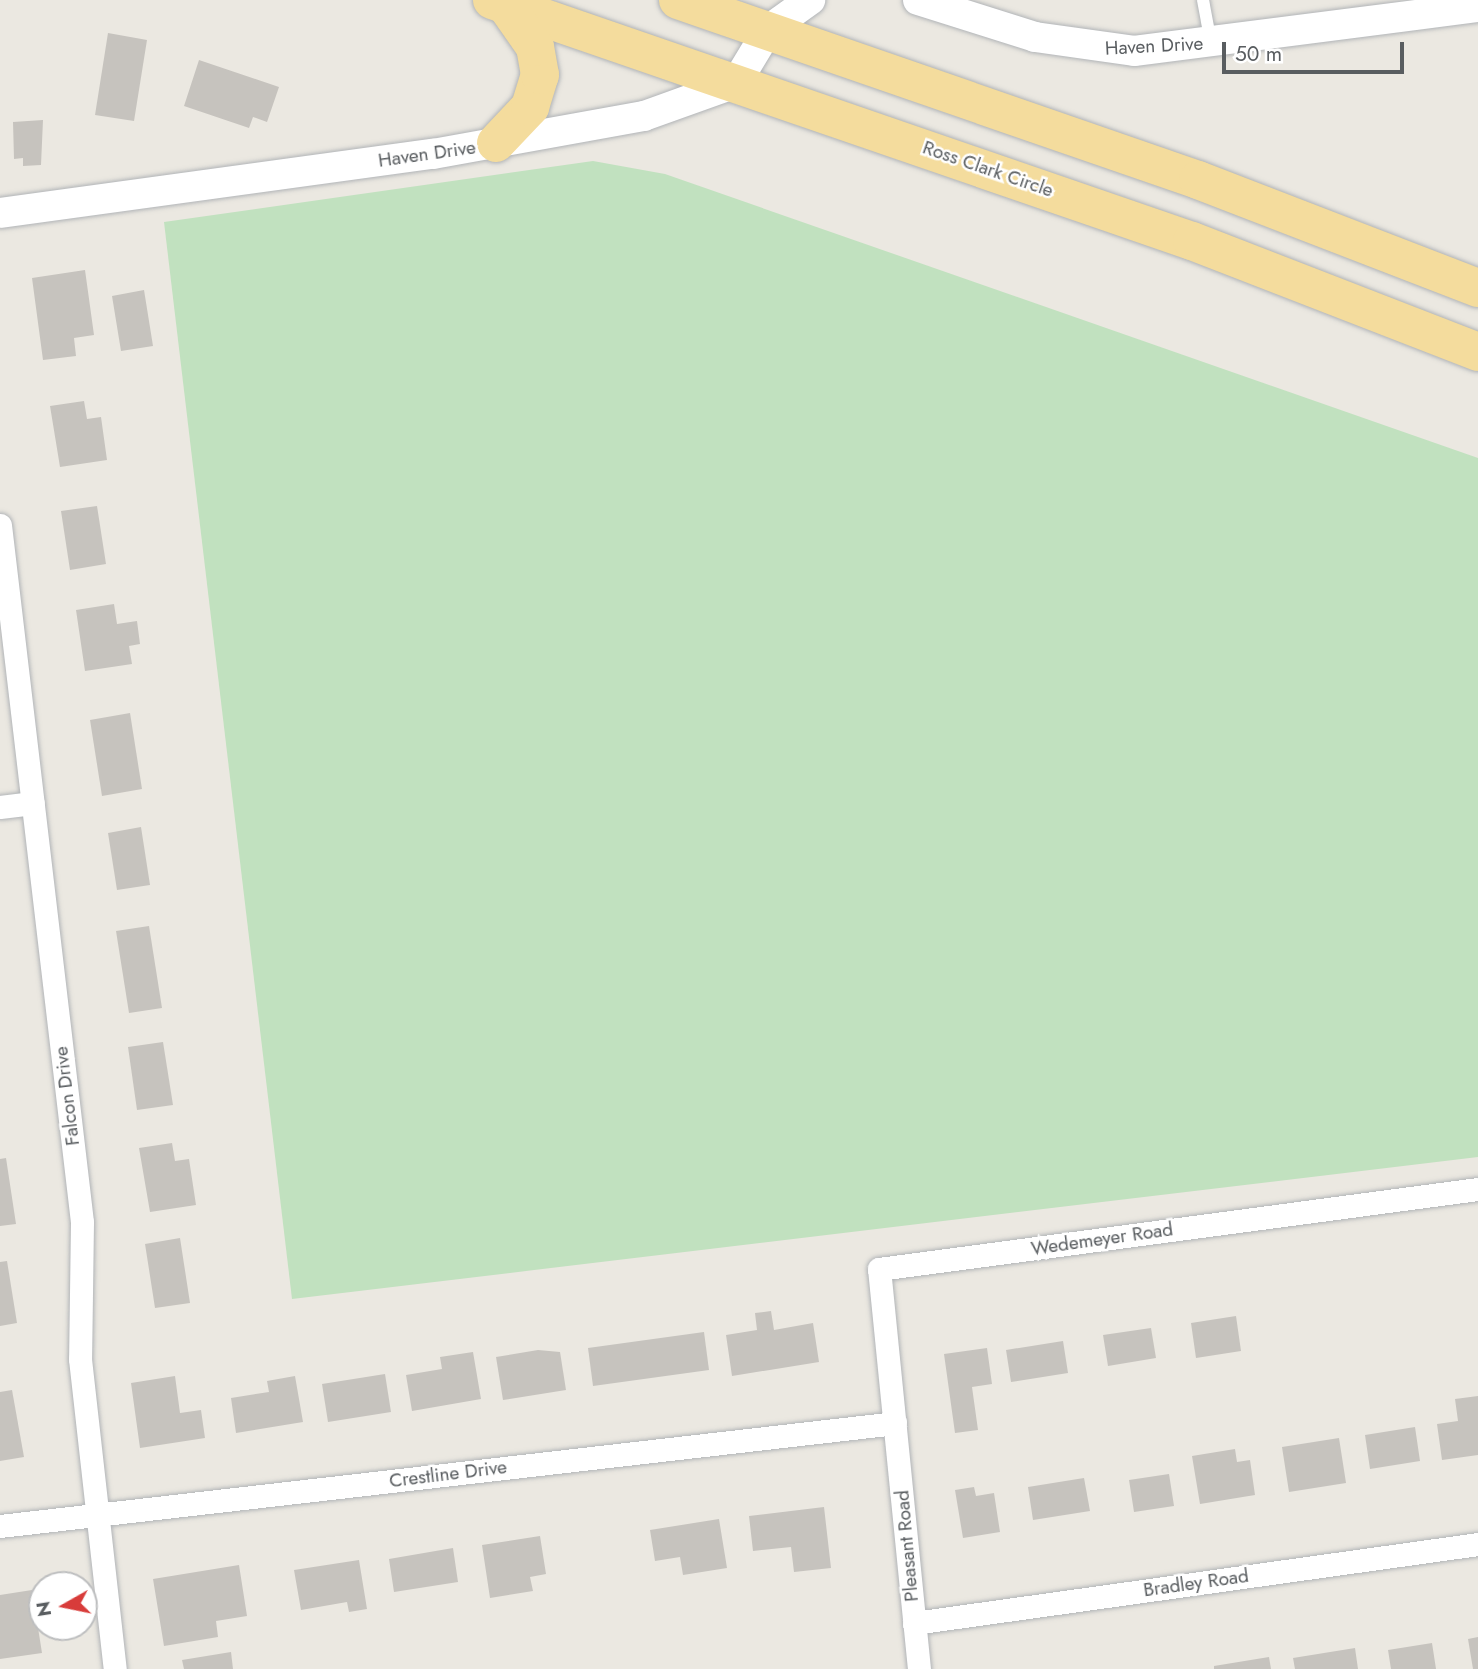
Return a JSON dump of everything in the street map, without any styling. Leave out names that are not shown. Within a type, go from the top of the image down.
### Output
[{"type":"highway","points":[[678,0],[1198,180],[1478,288]]},
{"type":"highway","points":[[496,143],[530,107],[540,75],[535,47],[498,2]]},
{"type":"highway","name":"Ross Clark Circle","points":[[498,2],[1192,241],[1478,352]]},
{"type":"street","points":[[736,83],[768,30],[810,0]]},
{"type":"street","name":"Haven Drive","points":[[918,0],[1078,46],[1134,51],[1478,7]]},
{"type":"street","name":"Haven Drive","points":[[0,214],[496,143],[644,116],[736,83]]},
{"type":"street","name":"Falcon Drive","points":[[0,525],[82,1222],[80,1359],[116,1669]]},
{"type":"street","points":[[0,807],[33,803]]},
{"type":"street","name":"Wedemeyer Road","points":[[895,1423],[879,1269],[1478,1189]]},
{"type":"street","name":"Crestline Drive","points":[[0,1526],[895,1423]]},
{"type":"street","name":"Pleasant Road","points":[[895,1423],[919,1669]]},
{"type":"street","name":"Bradley Road","points":[[914,1623],[1478,1544]]},
{"type":"lane","points":[[1203,0],[1211,43]]},
{"type":"green space","points":[[593,161],[665,174],[1478,458],[1478,1157],[292,1299],[164,222]]},
{"type":"building","points":[[108,33],[147,40],[134,121],[95,115]]},
{"type":"building","points":[[199,60],[279,87],[267,122],[253,117],[249,128],[184,106]]},
{"type":"building","points":[[43,120],[41,165],[23,166],[23,158],[14,159],[13,122]]},
{"type":"building","points":[[85,270],[94,335],[74,338],[76,356],[43,360],[32,278]]},
{"type":"building","points":[[144,290],[153,346],[121,351],[112,296]]},
{"type":"building","points":[[84,401],[87,419],[101,417],[107,460],[60,467],[50,406]]},
{"type":"building","points":[[97,506],[106,564],[70,570],[61,511]]},
{"type":"building","points":[[114,604],[117,624],[137,621],[140,644],[129,646],[132,664],[85,671],[76,610]]},
{"type":"building","points":[[130,713],[142,789],[102,796],[90,720]]},
{"type":"building","points":[[141,827],[150,885],[117,890],[108,833]]},
{"type":"building","points":[[149,926],[162,1008],[129,1013],[116,931]]},
{"type":"building","points":[[163,1042],[173,1105],[137,1110],[128,1047]]},
{"type":"building","points":[[172,1143],[175,1161],[189,1159],[196,1205],[150,1212],[139,1148]]},
{"type":"building","points":[[6,1158],[16,1224],[0,1226],[0,1159]]},
{"type":"building","points":[[180,1238],[190,1303],[155,1308],[145,1244]]},
{"type":"building","points":[[7,1261],[17,1323],[0,1326],[0,1262]]},
{"type":"building","points":[[771,1311],[774,1330],[813,1323],[819,1362],[732,1376],[726,1335],[757,1330],[755,1313]]},
{"type":"building","points":[[1236,1316],[1241,1351],[1196,1358],[1191,1323]]},
{"type":"building","points":[[1151,1328],[1156,1358],[1108,1366],[1103,1335]]},
{"type":"building","points":[[704,1332],[709,1370],[593,1386],[588,1348]]},
{"type":"building","points":[[1063,1341],[1068,1373],[1011,1382],[1006,1350]]},
{"type":"building","points":[[987,1348],[992,1384],[972,1387],[978,1430],[955,1433],[944,1354]]},
{"type":"building","points":[[538,1350],[560,1352],[566,1390],[503,1400],[496,1357]]},
{"type":"building","points":[[473,1352],[481,1399],[412,1411],[406,1375],[442,1369],[440,1357]]},
{"type":"building","points":[[385,1374],[391,1412],[328,1422],[322,1384]]},
{"type":"building","points":[[175,1376],[180,1413],[201,1410],[205,1438],[140,1448],[131,1383]]},
{"type":"building","points":[[295,1376],[303,1422],[236,1433],[231,1398],[269,1392],[267,1381]]},
{"type":"building","points":[[12,1390],[24,1457],[0,1461],[0,1392]]},
{"type":"building","points":[[1478,1396],[1478,1455],[1442,1460],[1437,1424],[1458,1421],[1455,1399]]},
{"type":"building","points":[[1415,1427],[1420,1461],[1370,1469],[1365,1435]]},
{"type":"building","points":[[1339,1438],[1346,1483],[1289,1492],[1282,1447]]},
{"type":"building","points":[[1235,1449],[1237,1462],[1250,1460],[1255,1495],[1200,1504],[1192,1456]]},
{"type":"building","points":[[1169,1474],[1174,1506],[1134,1512],[1129,1480]]},
{"type":"building","points":[[1084,1478],[1090,1511],[1033,1520],[1028,1487]]},
{"type":"building","points":[[974,1487],[976,1496],[994,1493],[1000,1532],[963,1538],[955,1490]]},
{"type":"building","points":[[824,1507],[831,1568],[794,1572],[791,1547],[753,1551],[749,1516]]},
{"type":"building","points":[[719,1519],[727,1568],[683,1575],[680,1557],[655,1561],[650,1530]]},
{"type":"building","points":[[540,1536],[546,1574],[530,1577],[533,1591],[490,1598],[482,1545]]},
{"type":"building","points":[[453,1548],[458,1582],[394,1592],[389,1559]]},
{"type":"building","points":[[359,1560],[367,1609],[349,1612],[347,1602],[301,1610],[294,1570]]},
{"type":"building","points":[[239,1565],[247,1616],[216,1621],[218,1637],[164,1646],[153,1579]]},
{"type":"building","points":[[28,1591],[28,1641],[40,1641],[42,1653],[0,1659],[0,1595]]},
{"type":"building","points":[[1478,1637],[1478,1669],[1473,1669],[1468,1639]]},
{"type":"building","points":[[1432,1643],[1436,1669],[1391,1669],[1388,1650]]},
{"type":"building","points":[[1355,1648],[1358,1669],[1295,1669],[1293,1658]]},
{"type":"building","points":[[231,1652],[233,1669],[184,1669],[182,1660]]},
{"type":"building","points":[[1269,1657],[1271,1669],[1214,1669],[1214,1666]]}]
